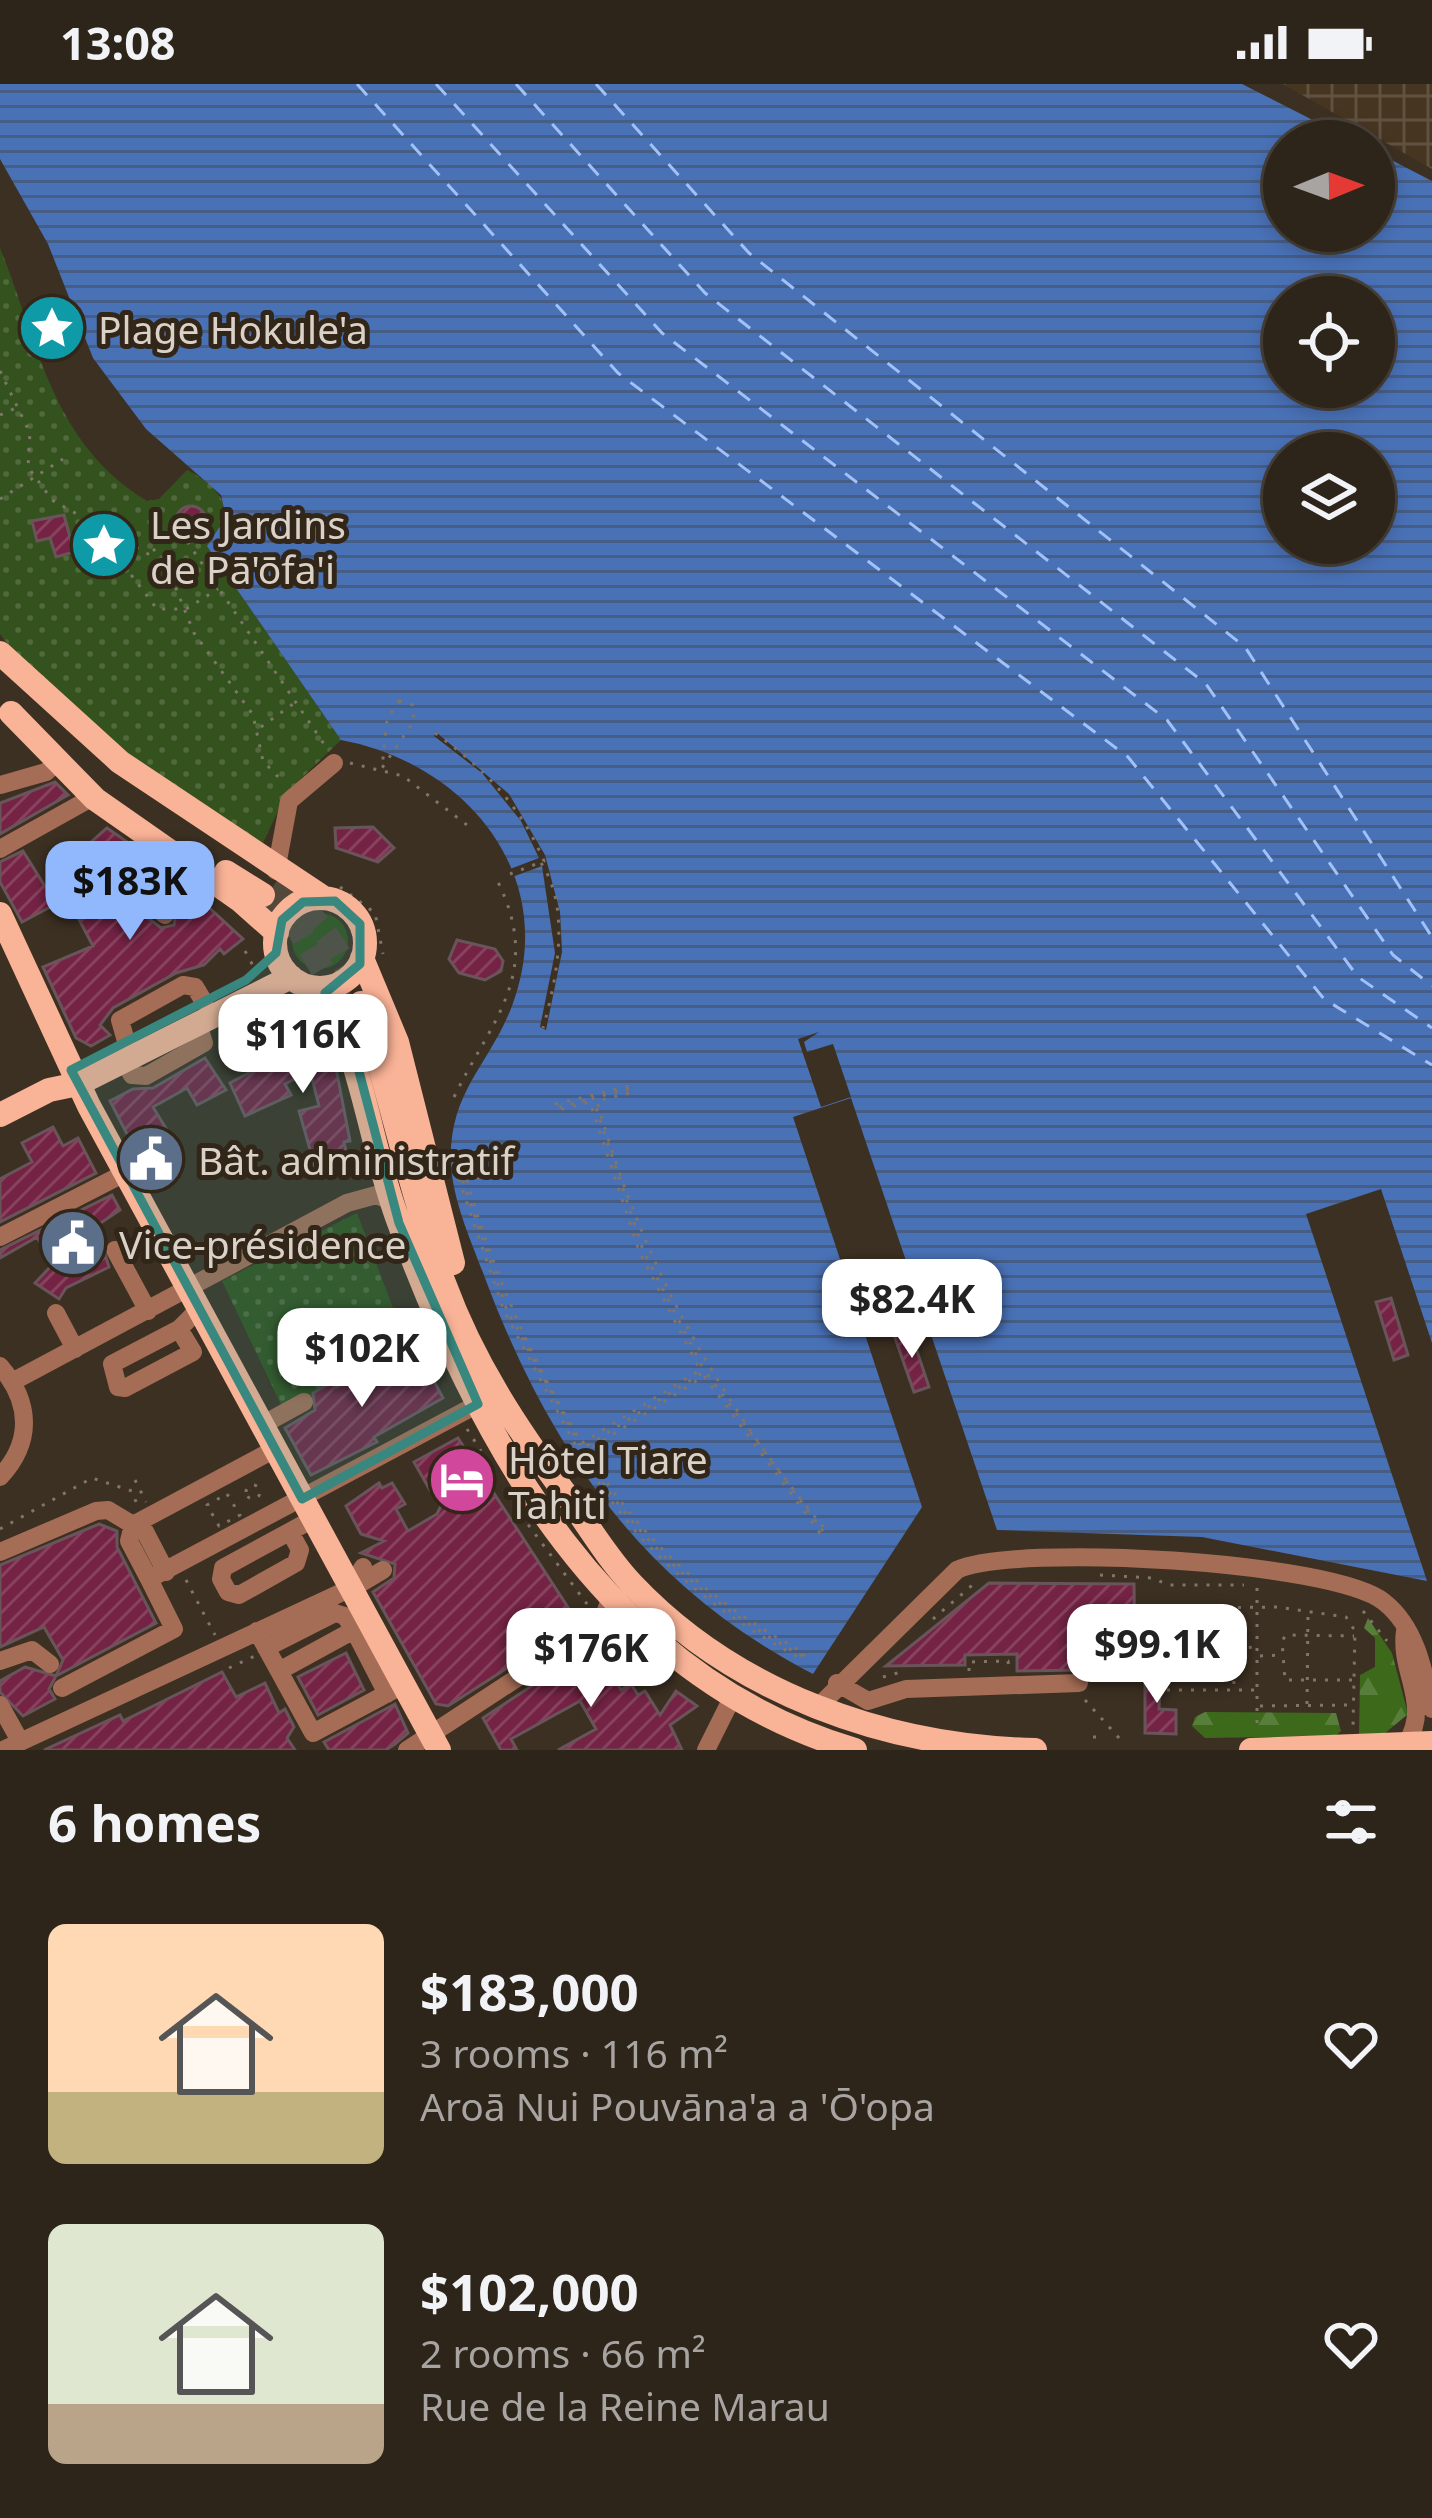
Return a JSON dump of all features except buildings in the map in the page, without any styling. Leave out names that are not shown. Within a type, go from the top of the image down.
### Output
[{"type":"main road","points":[[0,653],[110,754],[271,884]]},
{"type":"main road","points":[[5,707],[106,789],[271,884],[331,892],[357,919],[365,940],[348,999],[443,1326]]},
{"type":"main road","points":[[5,707],[93,797],[241,901],[277,943],[291,977]]},
{"type":"main road","points":[[0,1115],[49,1090],[55,1077],[75,1077],[200,1011],[255,970],[277,943],[291,909],[331,892]]},
{"type":"main road","points":[[0,914],[75,1077],[274,1450],[308,1509],[357,1574],[393,1685],[435,1742]]},
{"type":"main road","points":[[362,958],[346,979],[348,999],[356,1060],[392,1201],[478,1404],[553,1531],[606,1611],[631,1620],[732,1698],[852,1750]]},
{"type":"main road","points":[[255,970],[291,977],[348,999],[401,1056],[456,1275],[530,1448],[629,1581],[669,1618],[743,1671],[818,1707],[921,1740],[1035,1750]]},
{"type":"main road","points":[[1254,1746],[1419,1744]]},
{"type":"street","points":[[0,785],[46,772],[58,761]]},
{"type":"street","points":[[271,884],[285,814],[295,793],[334,763]]},
{"type":"street","points":[[0,849],[93,797]]},
{"type":"street","points":[[164,850],[126,891],[165,915]]},
{"type":"street","points":[[124,1050],[132,1076],[146,1076],[204,1043],[200,1011]]},
{"type":"street","points":[[0,1237],[125,1173]]},
{"type":"street","points":[[0,1477],[24,1437],[24,1410],[6,1374],[75,1349],[148,1311],[193,1300],[347,1203],[376,1195],[392,1201]]},
{"type":"street","points":[[115,1250],[148,1311]]},
{"type":"street","points":[[179,1328],[193,1300]]},
{"type":"street","points":[[56,1312],[75,1349]]},
{"type":"street","points":[[262,1425],[304,1402]]},
{"type":"street","points":[[157,1576],[308,1509],[478,1404]]},
{"type":"street","points":[[55,1674],[174,1629],[157,1576],[129,1541],[136,1524],[274,1450]]},
{"type":"street","points":[[290,1532],[308,1509]]},
{"type":"street","points":[[0,1552],[95,1511],[108,1510],[136,1524]]},
{"type":"street","points":[[818,1707],[843,1688],[957,1570],[990,1559],[1243,1567],[1367,1592],[1390,1607],[1405,1631],[1402,1648],[1423,1677],[1432,1709]]},
{"type":"street","points":[[261,1640],[357,1574]]},
{"type":"street","points":[[407,1750],[435,1742],[606,1611]]},
{"type":"street","points":[[0,1705],[11,1746],[76,1715],[261,1640],[335,1613],[345,1616],[393,1685],[313,1733],[261,1640]]},
{"type":"street","points":[[280,1670],[354,1630]]},
{"type":"street","points":[[0,1660],[32,1650],[55,1674],[76,1715]]},
{"type":"street","points":[[1419,1744],[1423,1677]]},
{"type":"street","points":[[843,1688],[868,1701],[906,1689],[1085,1679]]},
{"type":"street","points":[[843,1688],[887,1683]]},
{"type":"street","points":[[706,1750],[732,1698]]},
{"type":"path","points":[[0,371],[30,434],[26,458],[34,477],[58,507],[118,541],[151,552],[175,577],[194,633],[260,728],[266,766],[295,793]]},
{"type":"path","points":[[0,415],[18,407]]},
{"type":"path","points":[[0,499],[63,459]]},
{"type":"path","points":[[151,552],[178,531],[298,700],[334,763],[382,768],[414,782],[467,825]]},
{"type":"path","points":[[118,541],[132,576],[153,606],[187,609],[220,588]]},
{"type":"path","points":[[260,728],[298,700]]},
{"type":"path","points":[[395,704],[413,705],[414,719],[382,768],[386,728],[395,704]]},
{"type":"path","points":[[386,728],[404,734]]},
{"type":"path","points":[[435,734],[507,796],[542,856],[540,862],[551,886],[558,953],[543,1028]]},
{"type":"path","points":[[510,874],[540,862]]},
{"type":"path","points":[[454,1097],[498,1022],[516,963],[515,916],[498,882]]},
{"type":"path","points":[[255,970],[275,1002],[296,1000],[314,1021],[384,978],[381,928],[367,903],[331,892]]},
{"type":"path","points":[[557,1107],[629,1089]]},
{"type":"path","points":[[557,1107],[629,1089]]},
{"type":"path","points":[[629,1089],[597,1101],[646,1249],[708,1370],[823,1531]]},
{"type":"path","points":[[592,1098],[643,1250],[705,1371],[823,1531]]},
{"type":"path","points":[[498,1169],[467,1181],[476,1212],[527,1345],[582,1443],[700,1370],[639,1251],[590,1102],[557,1107]]},
{"type":"path","points":[[498,1169],[463,1182],[507,1310],[582,1449],[627,1517],[672,1565],[732,1613],[804,1656]]},
{"type":"path","points":[[498,1169],[458,1177],[493,1284],[538,1382],[577,1448],[572,1455],[580,1454],[625,1519],[680,1577],[742,1625],[804,1656]]},
{"type":"path","points":[[565,1460],[705,1371]]},
{"type":"path","points":[[804,1656],[674,1562],[630,1515],[587,1451],[704,1376],[772,1475],[823,1531]]},
{"type":"path","points":[[227,1494],[233,1504],[239,1515],[219,1526],[207,1505],[227,1494]]},
{"type":"path","points":[[233,1504],[248,1496]]},
{"type":"path","points":[[530,1545],[536,1540]]},
{"type":"path","points":[[926,1624],[987,1572]]},
{"type":"path","points":[[1087,1575],[1149,1577],[1168,1585],[1276,1588]]},
{"type":"path","points":[[1254,1746],[1257,1586]]},
{"type":"path","points":[[1190,1608],[1256,1606],[1346,1617],[1356,1636],[1353,1737]]},
{"type":"path","points":[[1358,1606],[1394,1652]]},
{"type":"path","points":[[1233,1607],[1234,1690]]},
{"type":"path","points":[[1307,1706],[1308,1610]]},
{"type":"path","points":[[1355,1680],[1285,1680],[1282,1655],[1286,1635],[1356,1636]]},
{"type":"path","points":[[1153,1654],[1257,1647]]},
{"type":"path","points":[[1257,1656],[1282,1655]]},
{"type":"path","points":[[969,1671],[969,1662],[1008,1661],[1009,1671]]},
{"type":"path","points":[[1085,1679],[1127,1662]]},
{"type":"path","points":[[1091,1663],[1079,1693],[1119,1738]]},
{"type":"path","points":[[1167,1690],[1257,1690]]},
{"type":"path","points":[[1257,1706],[1354,1705]]},
{"type":"path","points":[[1093,1737],[1102,1737]]},
{"type":"highlighted area","points":[[335,901],[360,924],[360,964],[325,993],[356,1060],[399,1223],[478,1404],[302,1499],[71,1070],[246,980],[276,953],[282,920],[303,902]]},
{"type":"shaded area","points":[[1283,84],[1432,84],[1432,169],[1395,148],[1395,120],[1346,120]]},
{"type":"green space","name":"Les Jardins de Pā'ōfa'i","points":[[0,248],[38,354],[68,420],[115,477],[147,501],[159,499],[187,470],[217,492],[224,521],[208,542],[218,562],[341,740],[287,792],[263,843],[235,831],[162,783],[50,688],[0,634]]},
{"type":"green space","points":[[320,913],[340,921],[348,941],[340,961],[320,969],[300,961],[292,941],[300,921]]},
{"type":"green space","points":[[357,1213],[406,1342],[286,1415],[222,1281]]},
{"type":"green space","points":[[1368,1618],[1392,1653],[1408,1714],[1384,1734],[1359,1737],[1360,1675],[1375,1667],[1375,1638],[1364,1628]]},
{"type":"green space","points":[[1205,1712],[1336,1713],[1341,1731],[1335,1736],[1205,1738],[1192,1726],[1195,1717]]},
{"type":"water","points":[[0,84],[1242,84],[1313,120],[1263,120],[1263,252],[1395,252],[1395,162],[1432,181],[1432,1343],[1381,1189],[1306,1214],[1427,1581],[1202,1537],[997,1530],[851,1098],[793,1117],[922,1507],[813,1674],[700,1600],[653,1557],[573,1457],[540,1401],[485,1278],[455,1193],[451,1164],[456,1117],[512,1006],[524,958],[524,913],[512,871],[492,833],[463,800],[427,773],[386,753],[341,740],[207,546],[226,517],[221,495],[146,429],[93,358],[48,244],[0,159]]},
{"type":"pier","points":[[436,732],[509,794],[545,855],[560,912],[562,952],[546,1030],[540,1027],[555,953],[542,866],[512,877],[510,869],[539,858],[521,821],[482,773],[434,736]]},
{"type":"pier","points":[[819,1032],[804,1042],[807,1052],[833,1044],[851,1097],[821,1107],[798,1039]]},
{"type":"ferry route","points":[[357,84],[618,373],[1128,757],[1324,999],[1432,1065]]},
{"type":"ferry route","points":[[436,84],[662,333],[1167,720],[1358,977],[1432,1028]]},
{"type":"ferry route","points":[[516,84],[705,293],[1206,684],[1393,955],[1432,986]]},
{"type":"ferry route","points":[[596,84],[749,253],[1245,647],[1432,937]]},
{"type":"tunnel","points":[[274,885],[328,936],[361,1003]]},
{"type":"tunnel","points":[[263,895],[296,925],[346,1009]]},
{"type":"place","name":"Plage Hokule'a","points":[[52,328]]},
{"type":"place","name":"Les Jardins de Pā'ōfa'i","points":[[104,545]]},
{"type":"place","name":"Bât. administratif","points":[[151,1159]]},
{"type":"place","name":"Vice-présidence","points":[[73,1243]]},
{"type":"place","name":"Hôtel Tiare Tahiti","points":[[462,1480]]}]
